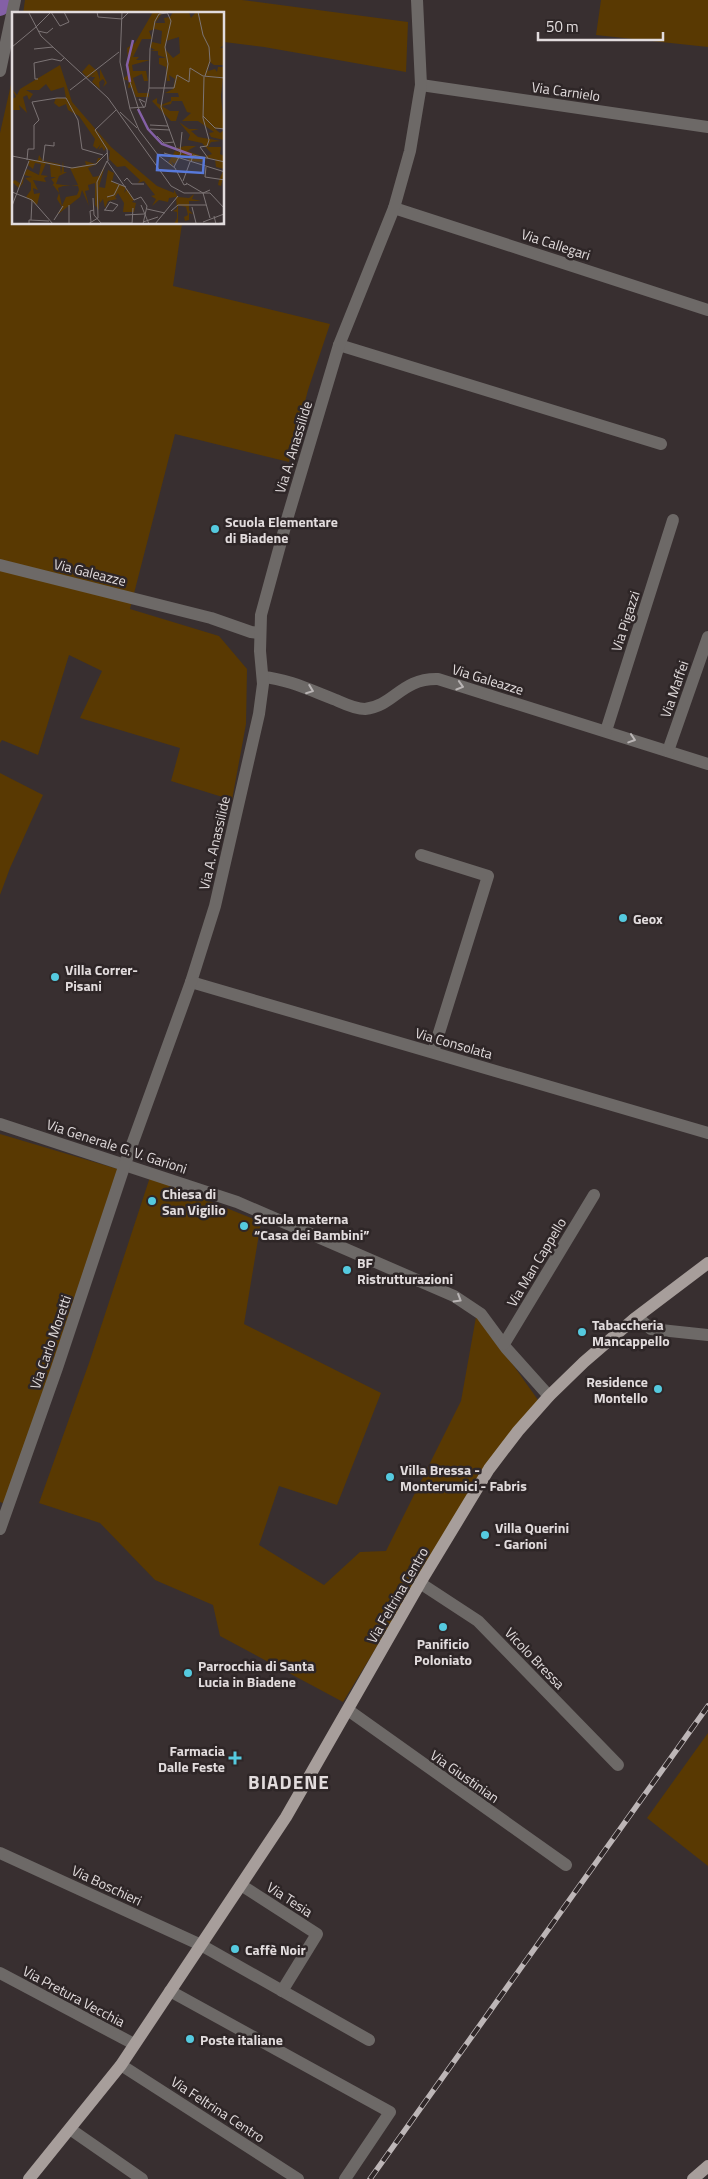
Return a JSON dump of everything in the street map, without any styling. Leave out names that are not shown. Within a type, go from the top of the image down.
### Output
[{"type":"main road","name":"Via Feltrina Centro","points":[[29,2179],[121,2064],[286,1817],[420,1583],[489,1469],[518,1431],[549,1396],[584,1362],[634,1319],[708,1262]]},
{"type":"main road","points":[[693,2179],[708,2166]]},
{"type":"street","name":"Via A. Anassilide","points":[[125,1164],[191,982],[215,906],[258,720],[263,677],[259,633],[261,615],[288,516],[339,345],[394,208],[410,151],[420,86],[417,0]]},
{"type":"street","points":[[0,71],[12,14]]},
{"type":"street","name":"Via Carnielo","points":[[420,86],[708,127]]},
{"type":"street","name":"Via Callegari","points":[[394,208],[708,310]]},
{"type":"street","points":[[339,345],[661,444]]},
{"type":"street","name":"Via Pigazzi","points":[[606,731],[672,520]]},
{"type":"street","name":"Via Galeazze","points":[[0,565],[212,618],[259,633]]},
{"type":"street","name":"Via Maffei","points":[[668,751],[708,637]]},
{"type":"street","name":"Via Galeazze","points":[[263,677],[276,678],[365,709],[383,704],[412,683],[424,679],[438,679],[708,764]]},
{"type":"street","points":[[421,855],[488,876],[432,1052]]},
{"type":"street","name":"Via Consolata","points":[[191,982],[708,1133]]},
{"type":"street","name":"Via Generale G. V. Garioni","points":[[0,1124],[237,1202],[454,1296],[481,1314],[549,1396]]},
{"type":"street","name":"Via Carlo Moretti","points":[[0,1529],[57,1368],[125,1164]]},
{"type":"street","name":"Via Man Cappello","points":[[504,1344],[594,1195]]},
{"type":"street","points":[[634,1319],[651,1329],[708,1335]]},
{"type":"street","name":"Vicolo Bressa","points":[[420,1583],[478,1621],[618,1765]]},
{"type":"street","name":"Via Giustinian","points":[[348,1710],[566,1865]]},
{"type":"street","name":"Via Boschieri","points":[[0,1853],[201,1945]]},
{"type":"street","name":"Via Tesia","points":[[241,1885],[317,1934],[282,1991]]},
{"type":"street","points":[[201,1945],[369,2040]]},
{"type":"street","name":"Via Pretura Vecchia","points":[[0,1973],[134,2044]]},
{"type":"street","points":[[170,1991],[390,2112],[345,2179]]},
{"type":"street","name":"Via Feltrina Centro","points":[[121,2064],[298,2179]]},
{"type":"street","points":[[70,2129],[142,2179]]},
{"type":"shaded area","points":[[25,0],[242,0],[408,22],[406,72],[264,47],[225,42],[225,12],[23,12]]},
{"type":"shaded area","points":[[601,0],[708,0],[708,47],[596,35]]},
{"type":"shaded area","points":[[12,80],[12,225],[182,225],[173,286],[330,324],[308,390],[289,462],[175,434],[130,609],[219,636],[247,669],[246,724],[232,800],[171,781],[180,748],[80,718],[102,671],[69,655],[38,755],[2,740],[0,743],[0,133]]},
{"type":"shaded area","points":[[0,773],[43,795],[0,895]]},
{"type":"shaded area","points":[[0,1134],[121,1170],[6,1504],[0,1502]]},
{"type":"shaded area","points":[[150,1177],[261,1222],[244,1324],[381,1393],[337,1505],[279,1486],[259,1545],[324,1585],[360,1552],[386,1551],[461,1401],[476,1317],[489,1331],[538,1400],[484,1471],[343,1702],[220,1636],[213,1605],[155,1580],[100,1523],[39,1503],[89,1363]]},
{"type":"shaded area","points":[[708,1733],[708,1866],[647,1818]]},
{"type":"waterway","points":[[0,7],[2,0]]},
{"type":"railway","points":[[370,2179],[708,1706]]},
{"type":"place","name":"Scuola Elementare di Biadene","points":[[215,529]]},
{"type":"place","name":"Geox","points":[[623,918]]},
{"type":"place","name":"Villa Correr- Pisani","points":[[55,977]]},
{"type":"place","name":"Chiesa di San Vigilio","points":[[152,1201]]},
{"type":"place","name":"Scuola materna “Casa dei Bambini”","points":[[244,1226]]},
{"type":"place","name":"BF Ristrutturazioni","points":[[347,1270]]},
{"type":"place","name":"Tabaccheria Mancappello","points":[[582,1332]]},
{"type":"place","name":"Residence Montello","points":[[658,1389]]},
{"type":"place","name":"Villa Bressa - Monterumici - Fabris","points":[[390,1477]]},
{"type":"place","name":"Villa Querini - Garioni","points":[[485,1535]]},
{"type":"place","name":"Panificio Poloniato","points":[[443,1627]]},
{"type":"place","name":"Parrocchia di Santa Lucia in Biadene","points":[[188,1673]]},
{"type":"place","name":"Farmacia Dalle Feste","points":[[235,1758]]},
{"type":"place","name":"Caffè Noir","points":[[235,1949]]},
{"type":"place","name":"Poste italiane","points":[[190,2039]]},
{"type":"district","name":"BIADENE","points":[[289,1781]]}]
